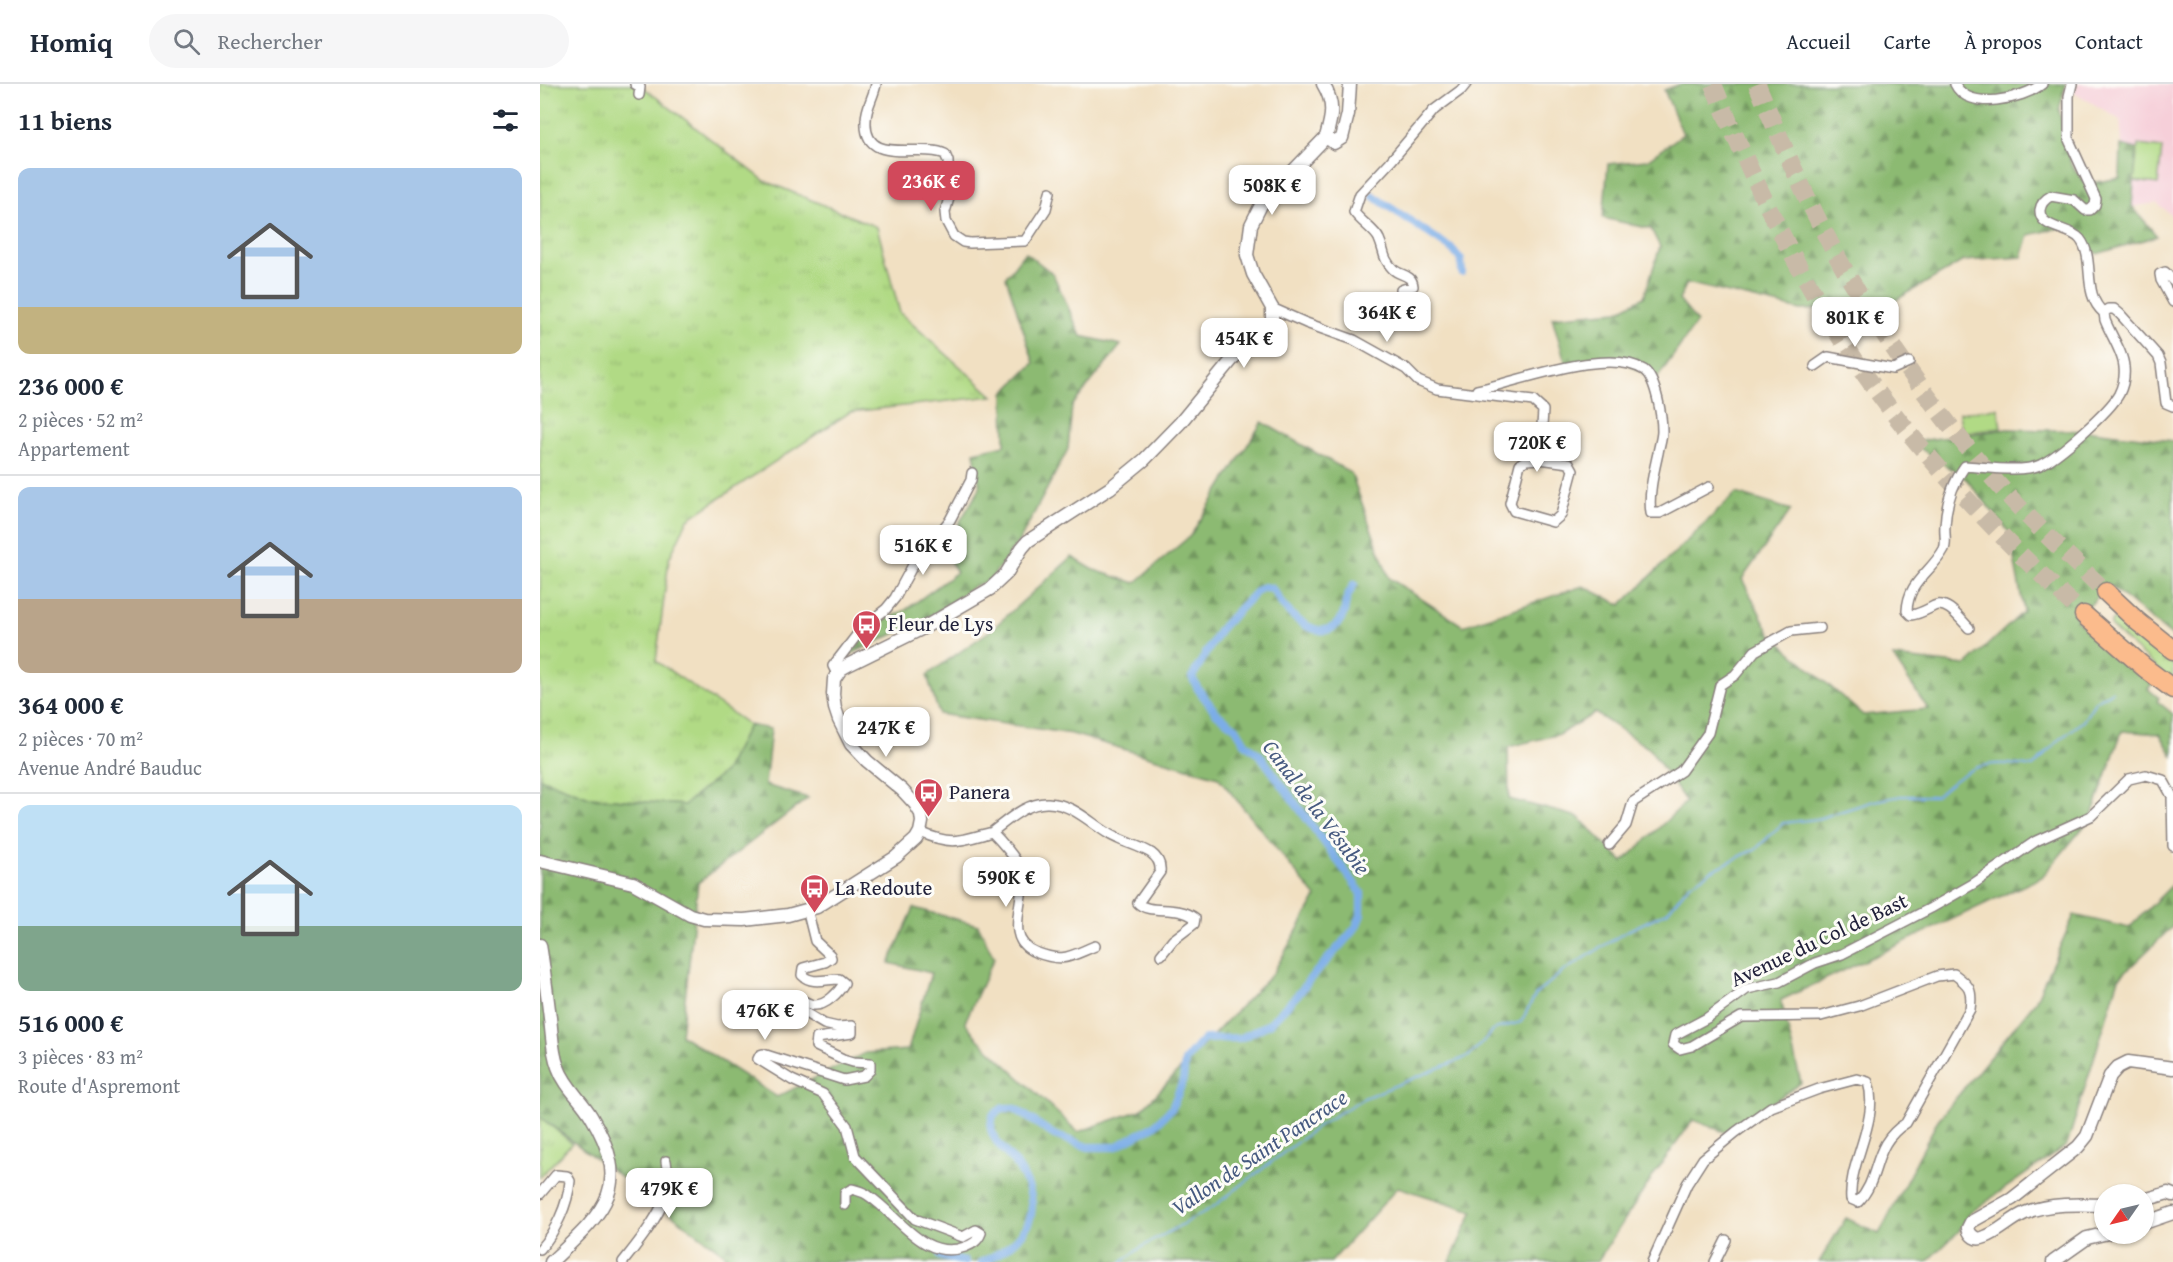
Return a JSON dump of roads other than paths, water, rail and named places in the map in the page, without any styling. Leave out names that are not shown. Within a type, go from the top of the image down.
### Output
[{"type":"highway","points":[[2106,592],[2173,650]]},
{"type":"highway","points":[[2084,615],[2136,661],[2173,689]]},
{"type":"street","points":[[634,84],[640,87],[639,95]]},
{"type":"street","points":[[876,84],[866,120],[869,136],[875,144],[889,151],[925,149],[945,154],[948,161],[949,198],[945,221],[954,236],[963,242],[1025,241],[1046,209],[1050,192]]},
{"type":"street","points":[[540,861],[633,883],[690,915],[704,919],[766,919],[807,909],[826,901],[896,857],[916,839],[922,822],[915,804],[851,744],[839,720],[832,686],[837,674],[848,665],[925,627],[990,589],[1006,574],[1028,542],[1120,481],[1160,446],[1240,350],[1269,328],[1272,321],[1272,308],[1249,265],[1247,244],[1251,225],[1266,200],[1326,137],[1332,107],[1331,96],[1323,84]]},
{"type":"street","points":[[1326,137],[1334,143],[1342,138],[1348,114],[1350,84]]},
{"type":"street","points":[[1401,290],[1413,286],[1412,281],[1408,276],[1397,272],[1390,266],[1384,258],[1379,238],[1354,212],[1360,194],[1434,110],[1466,84]]},
{"type":"street","points":[[1955,84],[1963,96],[1976,100],[2022,96],[2042,84]]},
{"type":"street","points":[[1969,628],[1943,605],[1937,604],[1918,615],[1911,615],[1907,611],[1911,590],[1945,547],[1948,503],[1956,479],[1965,466],[2026,468],[2039,465],[2087,430],[2115,400],[2120,392],[2124,375],[2124,363],[2104,313],[2096,307],[2091,294],[2084,247],[2080,239],[2066,229],[2047,223],[2041,217],[2040,209],[2044,200],[2051,196],[2074,200],[2085,210],[2090,210],[2095,205],[2095,194],[2069,140],[2069,96],[2072,84]]},
{"type":"street","points":[[2173,281],[2165,272],[2160,274],[2173,302]]},
{"type":"street","points":[[1272,308],[1354,340],[1406,369],[1418,381],[1437,389],[1533,401],[1543,410],[1540,459]]},
{"type":"street","points":[[2104,313],[2108,309],[2114,309],[2158,356],[2166,403],[2173,406]]},
{"type":"street","points":[[1815,366],[1828,357],[1893,369],[1909,362]]},
{"type":"street","points":[[1468,392],[1582,364],[1617,362],[1636,367],[1646,371],[1651,380],[1662,417],[1662,434],[1652,486],[1651,513],[1660,513],[1709,487]]},
{"type":"street","points":[[1540,459],[1569,463],[1574,470],[1561,515],[1553,522],[1514,511],[1510,503],[1520,464],[1526,460],[1540,459]]},
{"type":"street","points":[[837,674],[833,666],[863,627],[886,609],[895,598],[913,566],[950,520],[971,480],[972,473]]},
{"type":"street","points":[[1609,845],[1626,825],[1633,802],[1680,771],[1708,733],[1720,685],[1735,675],[1755,651],[1791,630],[1820,628]]},
{"type":"street","name":"Avenue du Col de Bast","points":[[1652,1262],[1687,1184],[1703,1159],[1772,1107],[1819,1089],[1857,1079],[1868,1082],[1872,1095],[1863,1145],[1850,1189],[1851,1199],[1858,1202],[1867,1192],[1882,1148],[1894,1131],[1906,1124],[1971,1009],[1972,998],[1969,985],[1954,974],[1937,976],[1859,1006],[1821,1016],[1741,1017],[1692,1046],[1680,1049],[1673,1044],[1676,1035],[1707,1018],[1747,989],[1779,982],[1815,963],[1842,954],[1931,908],[1973,884],[2036,841],[2091,816],[2129,779],[2146,775],[2163,780],[2172,796],[2173,846]]},
{"type":"street","points":[[920,832],[950,842],[992,832],[1026,808],[1036,804],[1054,803],[1073,809],[1108,833],[1151,853],[1158,860],[1161,867],[1160,872],[1138,903],[1147,909],[1174,909],[1195,918],[1194,924],[1173,940],[1161,955]]},
{"type":"street","points":[[992,832],[1019,867],[1023,883],[1017,928],[1018,937],[1029,949],[1050,958],[1063,960],[1095,946]]},
{"type":"street","points":[[807,909],[815,941],[831,958],[803,968],[802,975],[808,980],[839,979],[844,983],[840,990],[824,1003],[813,1005],[796,998],[791,1000],[792,1005],[824,1024],[837,1027],[852,1026],[852,1033],[820,1037],[816,1040],[816,1046],[853,1062],[868,1061],[870,1070],[864,1076],[844,1080],[763,1054],[758,1059],[792,1080],[824,1094],[847,1126],[855,1156],[915,1219],[963,1237],[976,1230],[981,1233],[980,1238],[973,1244],[958,1250],[938,1251],[923,1244],[868,1195],[852,1189],[845,1193],[845,1205]]},
{"type":"street","points":[[540,945],[557,1065],[567,1086],[590,1114],[607,1144],[613,1177],[610,1192],[602,1207],[551,1262]]},
{"type":"street","points":[[2094,1205],[2052,1207],[2028,1212],[1985,1238],[1976,1238],[1970,1234],[1968,1228],[1971,1222],[2012,1199],[2078,1147],[2087,1136],[2110,1076],[2118,1067],[2128,1062],[2173,1068]]},
{"type":"street","points":[[623,1262],[650,1227],[666,1194],[668,1183],[666,1161]]},
{"type":"street","points":[[540,1194],[556,1175],[567,1176],[570,1181],[553,1232],[540,1249]]},
{"type":"street","points":[[2154,1197],[2168,1193],[2173,1195]]},
{"type":"street","points":[[2154,1220],[2173,1214]]},
{"type":"street","points":[[2053,1262],[2087,1238],[2094,1236]]},
{"type":"street","points":[[1715,1262],[1726,1240]]},
{"type":"waterway","name":"Canal de la Vésubie","points":[[1373,196],[1452,249],[1461,260],[1462,272]]},
{"type":"waterway","name":"Canal de la Vésubie","points":[[982,1262],[997,1254],[1021,1235],[1028,1224],[1031,1212],[1031,1198],[1027,1183],[991,1129],[993,1115],[1003,1108],[1014,1108],[1054,1135],[1088,1147],[1115,1147],[1154,1126],[1172,1108],[1183,1081],[1185,1061],[1200,1043],[1205,1039],[1241,1038],[1269,1024],[1356,927],[1361,915],[1361,893],[1260,755],[1245,743],[1236,728],[1217,714],[1192,677],[1221,628],[1263,587],[1271,588],[1284,607],[1298,620],[1314,629],[1322,630],[1330,629],[1337,624],[1344,613],[1354,584]]},
{"type":"waterway","name":"Vallon de Saint Pancrace","points":[[1122,1262],[1140,1248],[1213,1207],[1318,1126],[1364,1098],[1469,1056],[1495,1029],[1521,1022],[1536,994],[1561,973],[1627,931],[1667,912],[1689,885],[1757,848],[1783,823],[1817,819],[1874,801],[1901,796],[1936,796],[1970,771],[1991,764],[2033,767],[2058,741],[2083,721],[2095,702],[2112,691]]},
{"type":"waterway","name":"Canal de la Vésubie","points":[[940,1256],[965,1262]]},
{"type":"tunnel","points":[[1713,84],[1773,217],[1845,345],[1923,450],[2012,546],[2084,615]]},
{"type":"tunnel","points":[[1757,84],[1820,224],[1844,269],[1897,353],[1935,406],[1997,483],[2106,592]]},
{"type":"place","name":"Fleur de Lys","points":[[867,650]]},
{"type":"place","name":"Panera","points":[[928,818]]},
{"type":"place","name":"La Redoute","points":[[814,914]]}]
